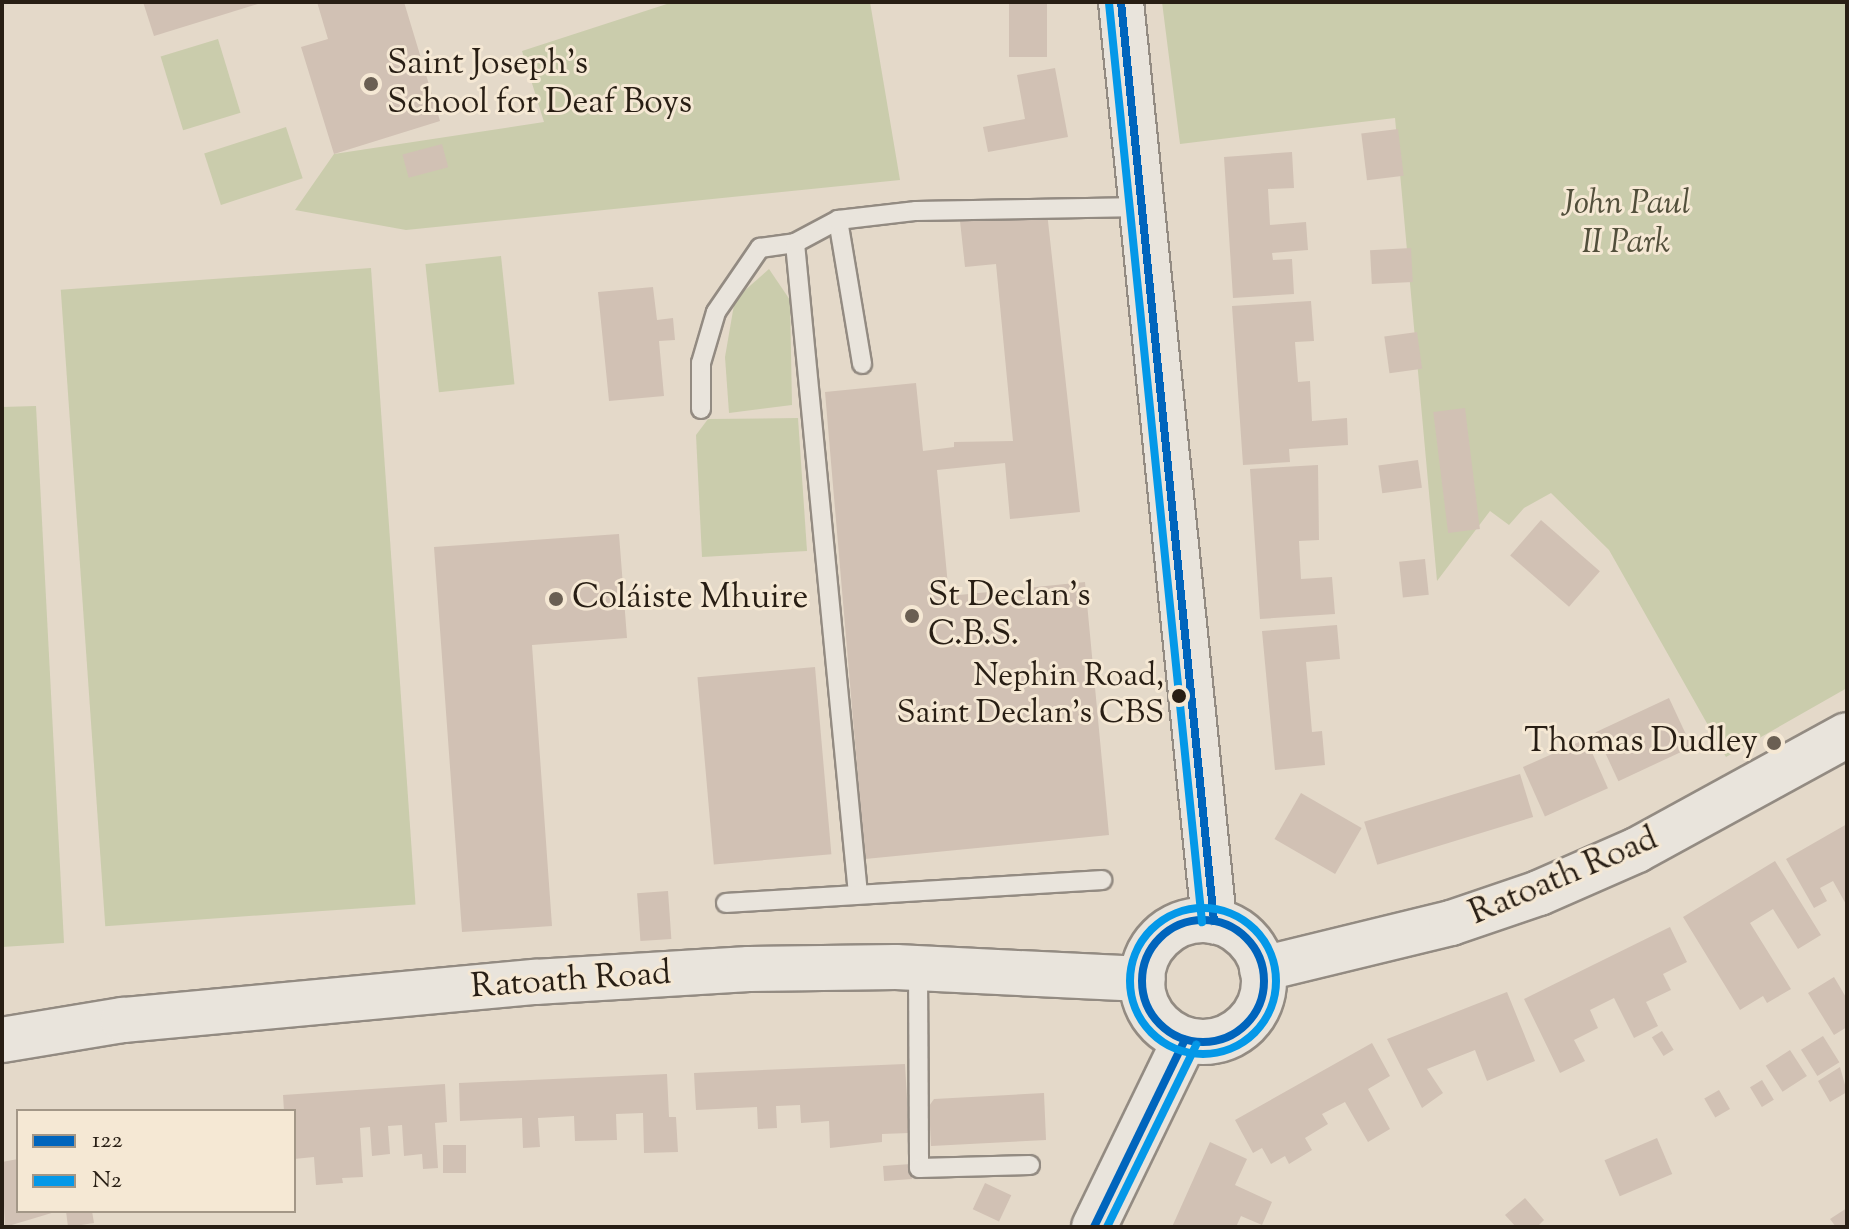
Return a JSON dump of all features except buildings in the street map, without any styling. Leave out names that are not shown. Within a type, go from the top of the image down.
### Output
[{"type":"main road","points":[[1121,2],[1214,921]]},
{"type":"main road","name":"Ratoath Road","points":[[1262,969],[1451,923],[1539,893],[1637,850],[1847,735]]},
{"type":"main road","points":[[1191,921],[1214,921],[1248,939],[1262,969],[1262,998],[1245,1026],[1212,1042],[1185,1040],[1152,1015],[1143,979],[1159,940],[1191,921]]},
{"type":"main road","name":"Ratoath Road","points":[[2,1040],[123,1020],[535,982],[749,969],[918,968],[1143,979]]},
{"type":"main road","points":[[1094,1227],[1185,1040]]},
{"type":"lane","points":[[701,409],[701,363],[716,312],[760,248],[795,243],[838,220],[916,211],[1143,207]]},
{"type":"lane","points":[[838,220],[862,364]]},
{"type":"lane","points":[[795,243],[858,894]]},
{"type":"lane","points":[[726,903],[1102,880]]},
{"type":"lane","points":[[918,968],[919,1168],[1030,1165]]},
{"type":"green space","points":[[673,2],[870,2],[900,180],[406,230],[295,210],[334,154],[544,122],[522,51]]},
{"type":"green space","name":"John Paul II Park","points":[[1162,2],[1847,2],[1847,688],[1726,757],[1609,550],[1551,493],[1524,508],[1509,525],[1490,511],[1437,581],[1395,118],[1180,144]]},
{"type":"green space","points":[[218,39],[241,113],[183,130],[161,57]]},
{"type":"green space","points":[[286,127],[303,178],[221,205],[204,154]]},
{"type":"green space","points":[[501,256],[514,384],[439,392],[425,264]]},
{"type":"green space","points":[[371,268],[416,904],[105,926],[61,290]]},
{"type":"green space","points":[[769,269],[790,300],[792,405],[729,413],[725,357],[735,299]]},
{"type":"green space","points":[[36,406],[64,943],[2,947],[2,407]]},
{"type":"green space","points":[[798,418],[807,551],[702,557],[696,435],[708,419]]},
{"type":"transit line","name":"122","points":[[1121,2],[1214,921]]},
{"type":"transit line","name":"N2","points":[[1109,3],[1202,922]]},
{"type":"transit line","name":"N2","points":[[1203,908],[1231,914],[1254,930],[1270,953],[1276,981],[1270,1009],[1254,1032],[1231,1048],[1203,1054],[1175,1048],[1152,1032],[1136,1009],[1130,981],[1136,953],[1152,930],[1175,914],[1203,908]]},
{"type":"transit line","name":"122","points":[[1203,920],[1226,925],[1246,938],[1259,958],[1264,981],[1259,1004],[1246,1024],[1226,1037],[1203,1042],[1180,1037],[1160,1024],[1147,1004],[1142,981],[1147,958],[1160,938],[1180,925],[1203,920]]},
{"type":"transit line","name":"122","points":[[1094,1227],[1185,1040]]},
{"type":"transit line","name":"N2","points":[[1107,1227],[1196,1045]]},
{"type":"place","name":"Saint Joseph's School for Deaf Boys","points":[[371,84]]},
{"type":"place","name":"Coláiste Mhuire","points":[[556,599]]},
{"type":"place","name":"St Declan's C.B.S.","points":[[912,616]]},
{"type":"place","name":"Nephin Road, Saint Declan's CBS","points":[[1179,696]]},
{"type":"place","name":"Thomas Dudley","points":[[1774,743]]}]
